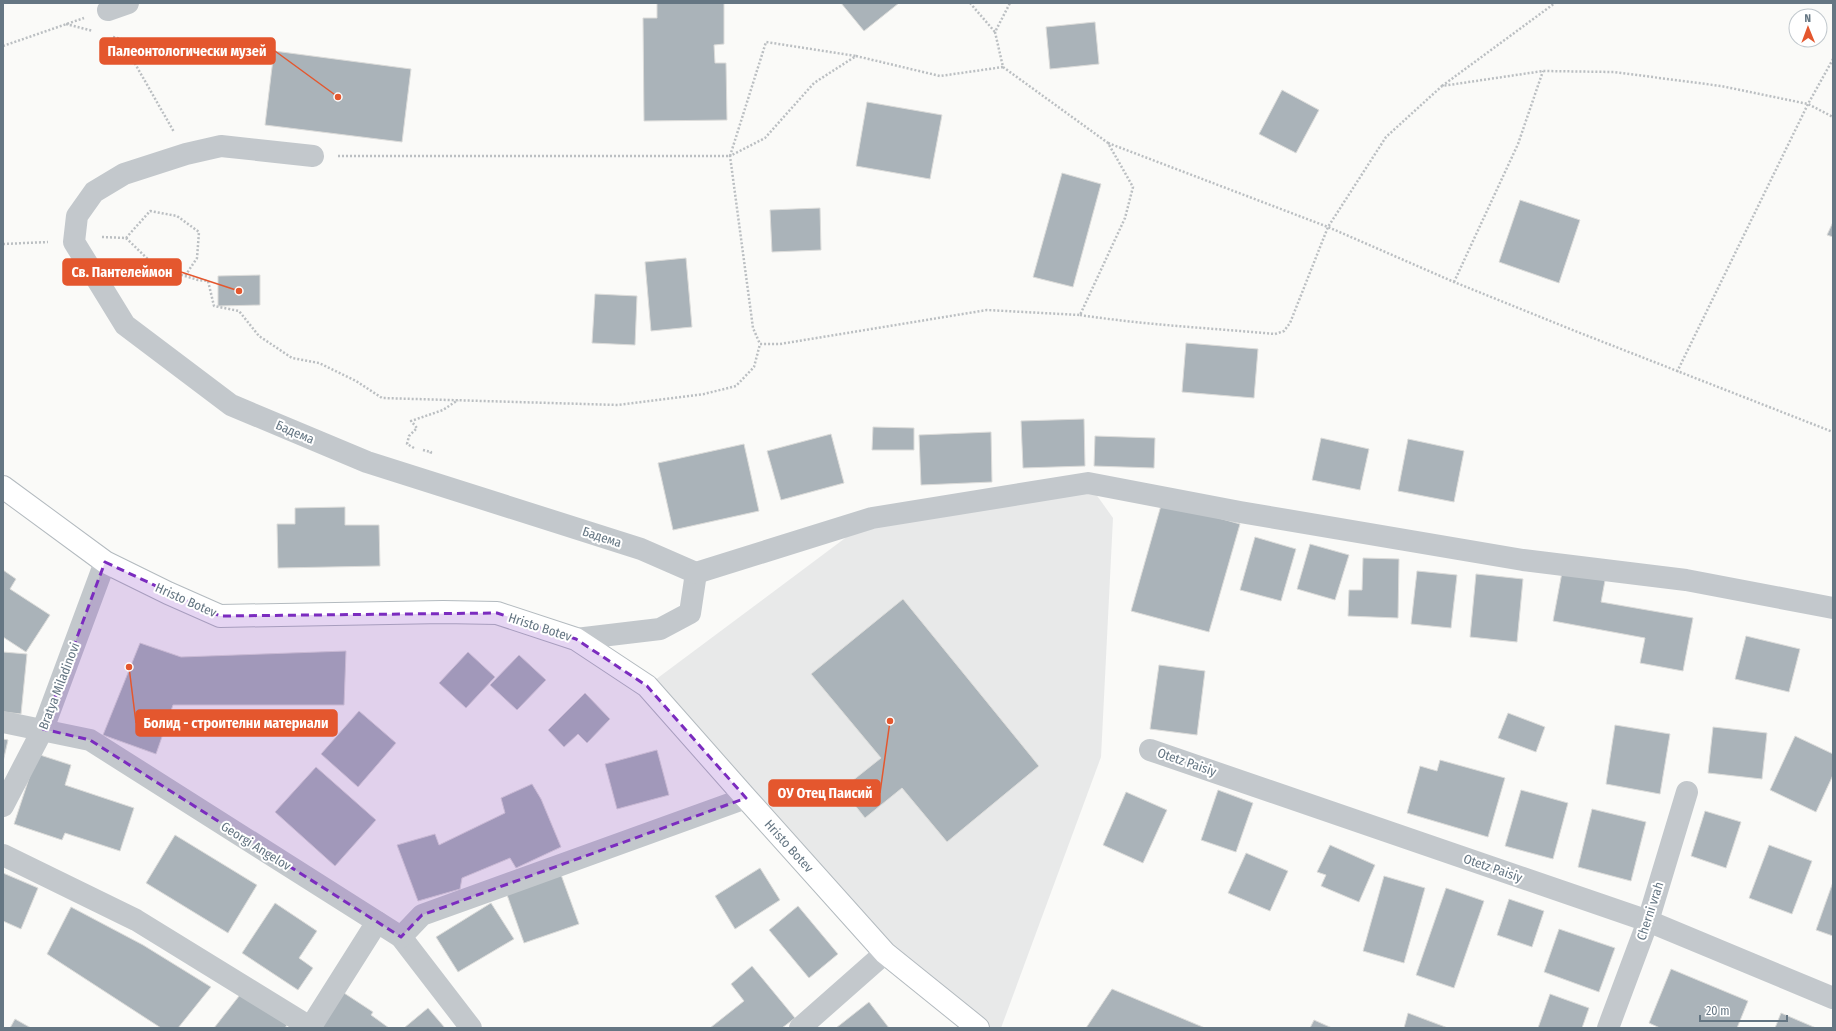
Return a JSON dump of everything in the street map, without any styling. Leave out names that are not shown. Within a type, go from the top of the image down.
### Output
[{"type":"main road","name":"Hristo Botev","points":[[3,488],[105,562],[168,593],[220,616],[498,613],[576,639],[647,686],[885,952],[978,1028]]},
{"type":"street","points":[[74,242],[77,216],[94,192],[124,174],[186,154],[221,146],[313,156]]},
{"type":"street","name":"Бадема","points":[[74,242],[126,326],[231,406],[367,462],[641,549],[696,573]]},
{"type":"street","points":[[576,639],[660,629],[690,613],[696,573],[872,518],[1088,483],[1240,512],[1524,560],[1686,580],[1833,608]]},
{"type":"street","name":"Bratya Miladinovi","points":[[3,806],[43,729],[105,562]]},
{"type":"street","name":"Georgi Angelov","points":[[3,722],[43,729],[90,740],[401,937],[471,1028]]},
{"type":"street","name":"Otetz Paisiy","points":[[1150,750],[1648,921],[1833,998]]},
{"type":"street","name":"Cherni vrah","points":[[1608,1028],[1648,921],[1687,792]]},
{"type":"street","points":[[401,937],[422,915],[746,798]]},
{"type":"street","points":[[3,855],[136,920],[310,1027],[377,922]]},
{"type":"street","points":[[800,1028],[885,952]]},
{"type":"path","points":[[970,3],[995,32],[1003,68],[1108,143],[1328,227],[1454,282],[1677,372],[1833,432]]},
{"type":"path","points":[[995,32],[1010,3]]},
{"type":"path","points":[[760,344],[780,344],[987,310],[1080,315],[1153,324],[1194,326],[1275,334],[1284,331],[1290,323],[1328,227],[1386,137],[1442,86],[1555,3]]},
{"type":"path","points":[[3,46],[118,6]]},
{"type":"path","points":[[66,24],[100,34]]},
{"type":"path","points":[[107,35],[121,39],[186,154]]},
{"type":"path","points":[[185,276],[197,258],[199,232],[177,216],[150,211],[126,238],[156,267],[185,276],[208,281],[214,306],[239,311],[259,336],[292,358],[319,363],[356,381],[382,398],[618,405],[704,394],[736,386],[754,367],[760,344],[753,328],[730,156],[766,42],[856,56],[940,76],[1003,68]]},
{"type":"path","points":[[313,156],[730,156],[765,138],[814,83],[856,56]]},
{"type":"path","points":[[1677,372],[1808,104],[1833,59]]},
{"type":"path","points":[[1442,86],[1543,71],[1614,72],[1721,86],[1808,104],[1833,117]]},
{"type":"path","points":[[1454,282],[1518,144],[1543,71]]},
{"type":"path","points":[[1080,315],[1125,218],[1133,187],[1108,143]]},
{"type":"path","points":[[3,244],[74,242]]},
{"type":"path","points":[[431,452],[417,449],[407,444],[409,436],[417,428],[411,421],[443,410],[459,400]]},
{"type":"highlighted area","points":[[105,562],[220,616],[497,613],[576,639],[647,686],[746,798],[422,915],[401,937],[90,740],[43,729]]},
{"type":"shaded area","points":[[1088,483],[1113,518],[1101,757],[1001,1028],[978,1028],[885,953],[647,686],[872,518]]},
{"type":"building","points":[[657,3],[724,3],[724,44],[714,45],[715,63],[726,63],[727,120],[644,121],[643,18],[657,18]]},
{"type":"building","points":[[841,3],[899,3],[864,31]]},
{"type":"building","points":[[1095,22],[1099,64],[1050,69],[1046,27]]},
{"type":"building","points":[[274,51],[411,69],[402,142],[265,125]]},
{"type":"building","points":[[1282,90],[1319,110],[1296,153],[1259,134]]},
{"type":"building","points":[[867,102],[942,115],[930,179],[856,166]]},
{"type":"building","points":[[1062,173],[1101,184],[1073,287],[1033,277]]},
{"type":"building","points":[[1520,200],[1580,220],[1559,283],[1499,262]]},
{"type":"building","points":[[820,208],[821,250],[772,252],[770,210]]},
{"type":"building","points":[[1833,222],[1833,237],[1827,235]]},
{"type":"building","points":[[686,258],[692,327],[651,331],[645,262]]},
{"type":"building","points":[[260,275],[260,305],[218,306],[218,276]]},
{"type":"building","points":[[595,294],[637,296],[635,345],[592,343]]},
{"type":"building","points":[[1186,343],[1258,349],[1254,398],[1182,392]]},
{"type":"building","points":[[1084,419],[1085,466],[1023,468],[1021,421]]},
{"type":"building","points":[[873,427],[914,428],[914,450],[872,450]]},
{"type":"building","points":[[991,432],[992,482],[921,485],[919,435]]},
{"type":"building","points":[[831,434],[844,483],[781,500],[767,451]]},
{"type":"building","points":[[1095,436],[1155,438],[1154,468],[1094,466]]},
{"type":"building","points":[[1321,438],[1369,449],[1360,490],[1312,480]]},
{"type":"building","points":[[1408,439],[1464,451],[1454,502],[1398,491]]},
{"type":"building","points":[[744,444],[759,511],[673,530],[658,463]]},
{"type":"building","points":[[1162,502],[1240,524],[1209,632],[1131,611]]},
{"type":"building","points":[[345,507],[345,525],[379,525],[380,566],[278,568],[277,524],[295,524],[295,508]]},
{"type":"building","points":[[1255,537],[1296,549],[1281,601],[1240,590]]},
{"type":"building","points":[[1310,544],[1349,555],[1335,600],[1297,589]]},
{"type":"building","points":[[1363,558],[1399,559],[1398,618],[1348,616],[1349,590],[1362,590]]},
{"type":"building","points":[[1563,567],[1606,575],[1601,602],[1693,618],[1683,671],[1640,663],[1645,638],[1553,621]]},
{"type":"building","points":[[3,570],[16,579],[10,589],[50,615],[26,652],[3,637]]},
{"type":"building","points":[[1417,571],[1457,575],[1451,628],[1411,624]]},
{"type":"building","points":[[1476,574],[1523,579],[1517,642],[1470,637]]},
{"type":"building","points":[[903,599],[1039,766],[947,842],[902,788],[865,818],[842,789],[881,758],[811,674]]},
{"type":"building","points":[[1746,636],[1800,649],[1789,692],[1735,679]]},
{"type":"building","points":[[140,643],[181,657],[346,651],[344,705],[173,705],[156,754],[103,735]]},
{"type":"building","points":[[3,652],[27,654],[21,714],[3,712]]},
{"type":"building","points":[[468,652],[495,677],[466,708],[439,683]]},
{"type":"building","points":[[519,655],[546,680],[517,710],[490,685]]},
{"type":"building","points":[[1159,665],[1205,671],[1197,735],[1150,729]]},
{"type":"building","points":[[585,693],[610,719],[587,743],[578,734],[564,747],[548,730]]},
{"type":"building","points":[[359,711],[396,743],[358,787],[321,754]]},
{"type":"building","points":[[1508,713],[1545,727],[1536,752],[1498,738]]},
{"type":"building","points":[[1615,725],[1670,734],[1660,794],[1606,784]]},
{"type":"building","points":[[1713,727],[1767,733],[1762,779],[1708,773]]},
{"type":"building","points":[[1795,736],[1833,754],[1833,775],[1816,812],[1770,790]]},
{"type":"building","points":[[3,739],[8,740],[3,762]]},
{"type":"building","points":[[657,750],[669,795],[617,809],[605,764]]},
{"type":"building","points":[[37,754],[71,765],[65,785],[134,808],[120,851],[65,833],[62,840],[14,824]]},
{"type":"building","points":[[1440,760],[1505,778],[1488,837],[1407,813],[1420,766],[1437,771]]},
{"type":"building","points":[[316,767],[376,820],[335,866],[275,812]]},
{"type":"building","points":[[532,784],[541,799],[561,847],[516,868],[510,858],[462,878],[460,889],[418,901],[397,845],[435,834],[439,845],[505,813],[501,798]]},
{"type":"building","points":[[1218,790],[1253,803],[1236,852],[1201,840]]},
{"type":"building","points":[[1521,790],[1568,803],[1553,859],[1505,846]]},
{"type":"building","points":[[1126,792],[1167,810],[1143,863],[1103,845]]},
{"type":"building","points":[[1592,809],[1646,822],[1631,881],[1578,867]]},
{"type":"building","points":[[1705,811],[1741,822],[1726,868],[1691,856]]},
{"type":"building","points":[[175,835],[257,885],[228,933],[146,883]]},
{"type":"building","points":[[1330,845],[1375,865],[1359,902],[1321,886],[1326,875],[1317,872]]},
{"type":"building","points":[[1769,845],[1812,861],[1792,914],[1749,898]]},
{"type":"building","points":[[1246,853],[1288,871],[1270,911],[1228,893]]},
{"type":"building","points":[[760,868],[780,900],[735,929],[715,896]]},
{"type":"building","points":[[560,872],[579,924],[524,943],[506,892]]},
{"type":"building","points":[[3,873],[38,888],[21,929],[3,921]]},
{"type":"building","points":[[1384,876],[1425,888],[1404,963],[1363,951]]},
{"type":"building","points":[[1833,882],[1833,936],[1816,930]]},
{"type":"building","points":[[1446,888],[1484,901],[1454,988],[1416,975]]},
{"type":"building","points":[[1509,899],[1544,911],[1532,947],[1497,935]]},
{"type":"building","points":[[275,903],[317,931],[299,958],[313,968],[298,990],[242,953]]},
{"type":"building","points":[[491,903],[514,939],[458,972],[436,937]]},
{"type":"building","points":[[798,906],[838,954],[809,978],[769,930]]},
{"type":"building","points":[[71,907],[143,945],[211,987],[178,1028],[161,1028],[47,954]]},
{"type":"building","points":[[1559,929],[1615,948],[1599,992],[1544,972]]},
{"type":"building","points":[[752,966],[795,1018],[782,1028],[710,1028],[744,1001],[731,984]]},
{"type":"building","points":[[1671,969],[1748,1001],[1737,1028],[1660,1028],[1649,1023]]},
{"type":"building","points":[[1112,989],[1205,1028],[1086,1028]]},
{"type":"building","points":[[243,991],[287,1025],[285,1028],[214,1028]]},
{"type":"building","points":[[344,993],[373,1012],[371,1015],[389,1028],[321,1028]]},
{"type":"building","points":[[1550,994],[1589,1008],[1582,1028],[1538,1028]]},
{"type":"building","points":[[869,1002],[889,1028],[836,1028]]},
{"type":"building","points":[[428,1008],[445,1028],[404,1028]]},
{"type":"building","points":[[1408,1013],[1448,1028],[1404,1028]]},
{"type":"building","points":[[1781,1013],[1816,1028],[1775,1028]]},
{"type":"building","points":[[15,1019],[31,1028],[10,1028]]},
{"type":"building","points":[[1314,1020],[1332,1028],[1310,1028]]},
{"type":"place","name":"Палеонтологически музей","points":[[338,97]]},
{"type":"place","name":"Св. Пантелеймон","points":[[239,291]]},
{"type":"place","name":"Болид - строителни материали","points":[[129,667]]},
{"type":"place","name":"ОУ Отец Паисий","points":[[890,721]]}]
